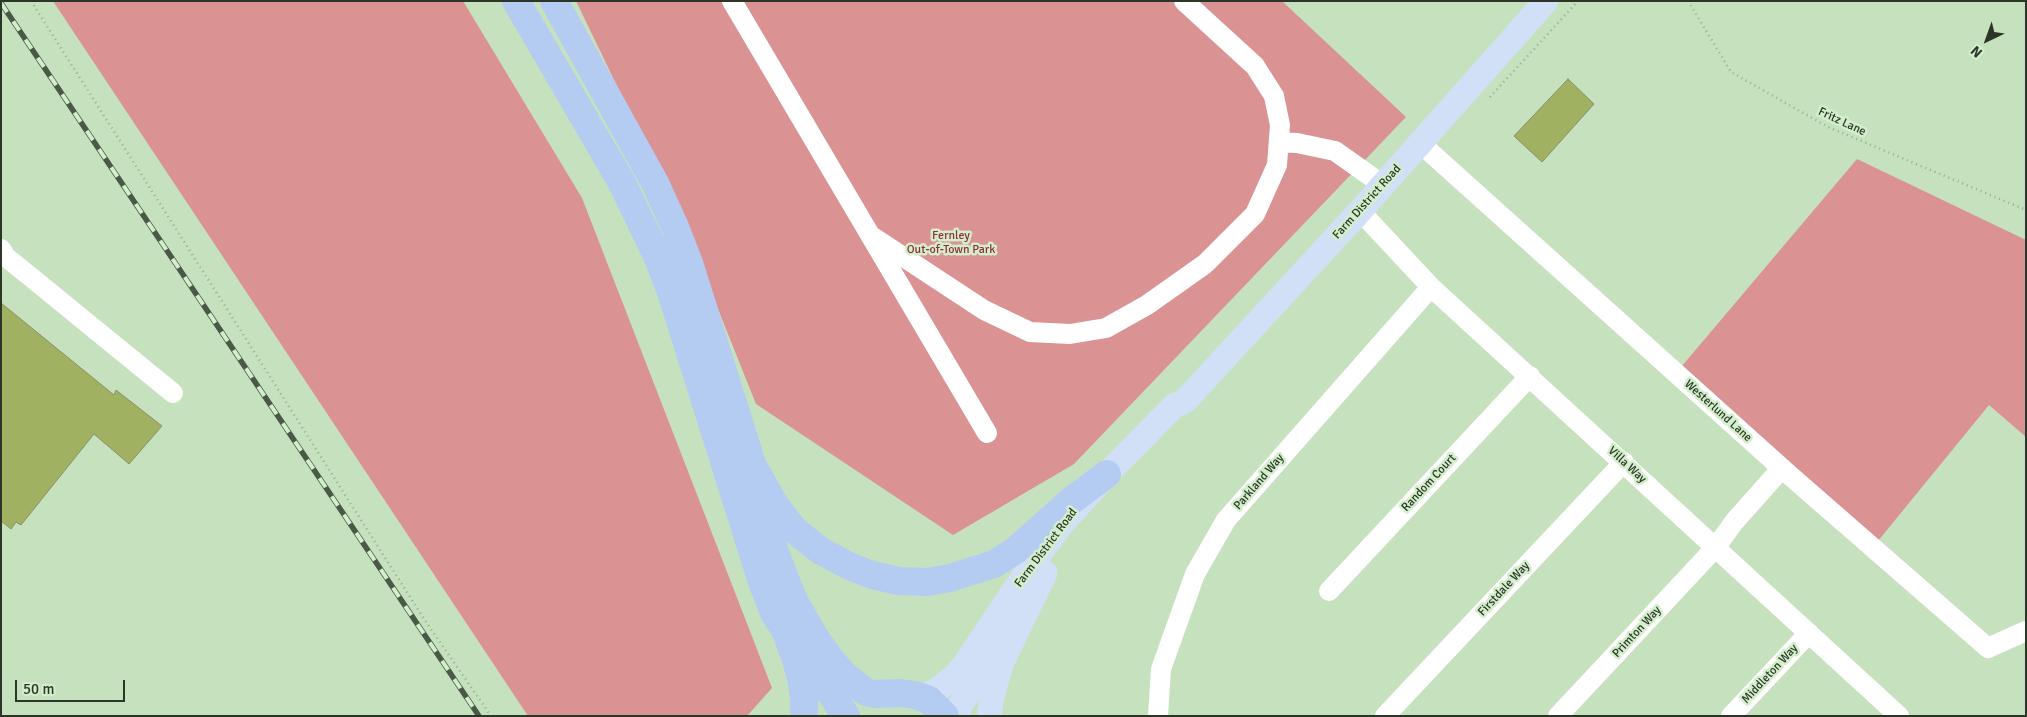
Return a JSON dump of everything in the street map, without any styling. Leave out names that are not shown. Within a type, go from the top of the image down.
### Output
[{"type":"highway","points":[[554,1],[620,120],[675,227],[698,291],[752,464],[756,490],[775,553],[794,601],[804,620],[831,660],[844,675],[866,692],[874,694],[902,693],[916,695],[929,700],[945,716]]},
{"type":"highway","points":[[517,4],[531,6],[539,10],[550,21],[620,120]]},
{"type":"highway","points":[[517,4],[622,183],[657,256],[671,292],[762,582],[774,613],[785,630],[804,652],[846,716]]},
{"type":"highway","points":[[752,464],[775,505],[794,530],[821,551],[849,566],[872,575],[899,581],[928,582],[971,573],[994,564],[1016,550],[1071,502],[1107,474]]},
{"type":"highway","points":[[785,630],[802,678],[804,716]]},
{"type":"highway","points":[[857,716],[874,700],[887,694]]},
{"type":"main road","name":"Farm District Road","points":[[916,695],[926,695],[934,692],[954,677],[965,664],[1060,526],[1107,474],[1174,406],[1185,401],[1360,211],[1546,1]]},
{"type":"main road","name":"Farm District Road","points":[[957,716],[960,706],[1045,573],[1078,526],[1182,413],[1185,401]]},
{"type":"main road","points":[[989,716],[1001,664],[1045,573]]},
{"type":"street","points":[[732,1],[988,433]]},
{"type":"street","points":[[870,235],[984,310],[1030,332],[1070,334],[1106,328],[1147,304],[1206,264],[1255,214],[1277,165],[1280,125],[1274,96],[1255,66],[1184,1]]},
{"type":"street","points":[[1279,142],[1297,143],[1335,151],[1382,185]]},
{"type":"street","name":"Westerlund Lane","points":[[1420,142],[1782,468],[1988,648],[2026,631]]},
{"type":"street","name":"Villa Way","points":[[1360,211],[1431,287],[1899,716]]},
{"type":"street","points":[[1,249],[6,257],[25,273],[173,393]]},
{"type":"street","name":"Parkland Way","points":[[1158,716],[1161,669],[1195,574],[1226,520],[1431,287]]},
{"type":"street","name":"Random Court","points":[[1329,590],[1530,376]]},
{"type":"street","name":"Firstdale Way","points":[[1385,716],[1624,462]]},
{"type":"street","name":"Primton Way","points":[[1558,716],[1716,547],[1734,522],[1782,468]]},
{"type":"street","name":"Middleton Way","points":[[1731,716],[1809,633]]},
{"type":"path","points":[[31,1],[424,619],[491,716]]},
{"type":"path","name":"Fritz Lane","points":[[1688,1],[1731,72],[1828,127],[2026,210]]},
{"type":"green space","points":[[53,1],[463,1],[582,198],[772,688],[747,716],[528,716]]},
{"type":"green space","name":"Fernley Out-of-Town Park","points":[[576,1],[1282,1],[1406,117],[1074,464],[953,535],[756,404],[686,229]]},
{"type":"green space","points":[[1857,159],[2026,240],[2026,437],[1989,405],[1878,541],[1682,366]]},
{"type":"building","points":[[1568,79],[1594,104],[1542,162],[1514,136]]},
{"type":"building","points":[[1,303],[114,395],[116,390],[162,426],[129,464],[94,434],[21,525],[16,522],[11,529],[1,521]]},
{"type":"railway","points":[[1,3],[479,716]]}]
